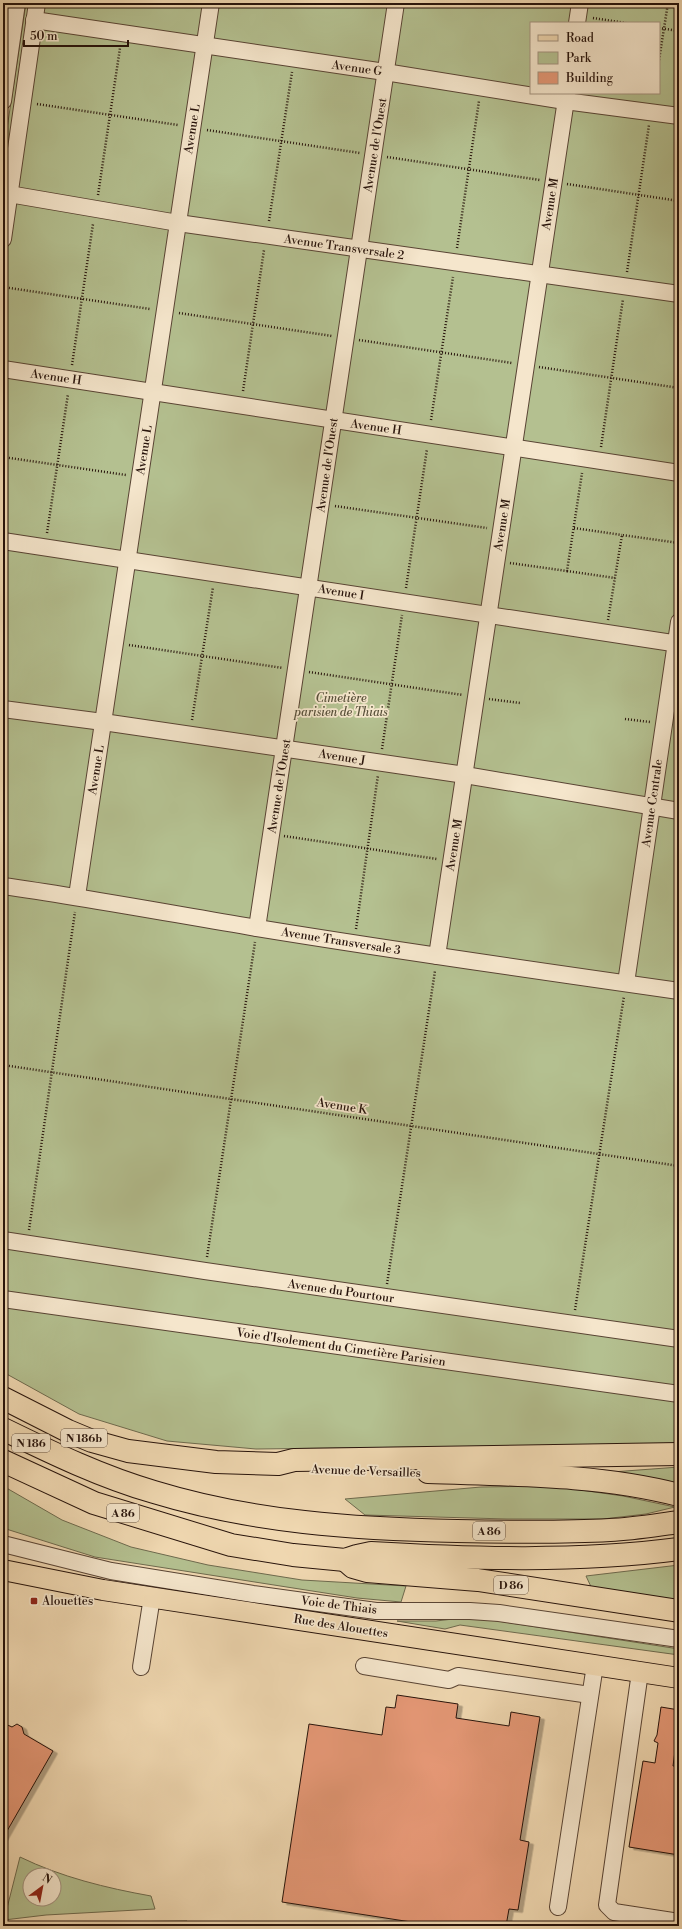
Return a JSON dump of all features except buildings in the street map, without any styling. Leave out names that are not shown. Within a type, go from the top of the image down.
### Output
[{"type":"highway","name":"N 186b","points":[[3,1398],[68,1431],[111,1447],[128,1451],[216,1462],[278,1464]]},
{"type":"highway","name":"N 186","points":[[3,1429],[59,1456]]},
{"type":"highway","points":[[278,1464],[294,1460],[679,1454]]},
{"type":"highway","name":"A 86","points":[[59,1456],[154,1492],[223,1509],[298,1522],[438,1530],[551,1532],[610,1530],[679,1522]]},
{"type":"highway","name":"N 186","points":[[3,1461],[42,1480]]},
{"type":"highway","name":"Avenue de Versailles","points":[[278,1464],[293,1468],[561,1477],[606,1482],[679,1495]]},
{"type":"highway","name":"A 86","points":[[42,1480],[94,1503],[231,1545],[293,1555],[345,1560],[371,1553],[508,1560],[610,1556],[679,1549]]},
{"type":"highway","name":"D 86","points":[[345,1560],[353,1567],[367,1571],[478,1580],[679,1611]]},
{"type":"main road","name":"Rue des Alouettes","points":[[3,1570],[150,1597],[679,1678]]},
{"type":"lane","points":[[3,101],[17,3]]},
{"type":"lane","points":[[3,239],[37,3]]},
{"type":"lane","name":"Avenue L","points":[[77,896],[211,3]]},
{"type":"lane","name":"Avenue de l'Ouest","points":[[258,928],[396,3]]},
{"type":"lane","name":"Avenue G","points":[[34,20],[386,72],[481,88],[530,93]]},
{"type":"lane","name":"Avenue G","points":[[538,94],[566,97],[679,116]]},
{"type":"lane","name":"Avenue M","points":[[437,956],[566,97]]},
{"type":"lane","name":"Avenue Transversale 2","points":[[9,194],[178,223],[679,294]]},
{"type":"lane","name":"Avenue H","points":[[3,369],[153,391],[333,421],[679,473]]},
{"type":"lane","name":"Avenue I","points":[[3,541],[404,601],[677,644]]},
{"type":"lane","name":"Avenue Centrale","points":[[626,984],[677,644],[679,622]]},
{"type":"lane","name":"Avenue J","points":[[3,709],[190,734],[464,775],[679,811]]},
{"type":"lane","name":"Avenue Transversale 3","points":[[3,886],[77,896],[353,943],[679,991]]},
{"type":"lane","name":"Avenue du Pourtour","points":[[3,1240],[205,1271],[679,1339]]},
{"type":"lane","name":"Voie d'Isolement du Cimetière Parisien","points":[[3,1299],[679,1394]]},
{"type":"lane","name":"Voie de Thiais","points":[[3,1544],[111,1571],[245,1593],[376,1611],[470,1611],[499,1613],[678,1639]]},
{"type":"lane","points":[[111,1571],[150,1597],[141,1667]]},
{"type":"lane","points":[[558,1907],[595,1665]]},
{"type":"lane","points":[[364,1666],[449,1680],[458,1676],[590,1695]]},
{"type":"lane","points":[[640,1672],[607,1905],[614,1912],[679,1922]]},
{"type":"path","points":[[660,54],[668,3]]},
{"type":"path","points":[[579,14],[621,22]]},
{"type":"path","points":[[660,28],[679,31]]},
{"type":"path","points":[[45,547],[122,33]]},
{"type":"path","points":[[353,943],[481,88]]},
{"type":"path","points":[[22,102],[679,201]]},
{"type":"path","points":[[3,457],[140,477]]},
{"type":"path","points":[[567,571],[584,459]]},
{"type":"path","points":[[321,504],[501,530]]},
{"type":"path","points":[[574,528],[679,543]]},
{"type":"path","points":[[606,632],[622,535]]},
{"type":"path","points":[[497,560],[615,578]]},
{"type":"path","points":[[190,734],[215,573]]},
{"type":"path","points":[[115,642],[520,703]]},
{"type":"path","points":[[272,834],[452,861]]},
{"type":"path","points":[[27,1244],[77,896]]},
{"type":"path","points":[[205,1271],[230,1098],[258,928]]},
{"type":"path","points":[[385,1297],[437,956]]},
{"type":"path","points":[[573,1324],[626,984]]},
{"type":"path","name":"Avenue K","points":[[3,1065],[679,1166]]},
{"type":"green space","name":"Cimetière parisien de Thiais","points":[[26,3],[679,3],[679,1444],[256,1449],[167,1441],[79,1414],[3,1372],[3,155]]},
{"type":"green space","points":[[679,1467],[679,1484],[612,1472]]},
{"type":"green space","points":[[3,1486],[62,1520],[131,1547],[208,1565],[302,1580],[406,1586],[401,1602],[357,1598],[95,1557],[3,1528]]},
{"type":"green space","points":[[552,1486],[623,1496],[675,1507],[646,1514],[603,1519],[507,1519],[365,1515],[345,1499],[481,1487]]},
{"type":"green space","points":[[679,1565],[679,1604],[593,1591],[586,1576]]},
{"type":"green space","points":[[462,1618],[485,1619],[679,1649],[679,1655],[460,1625],[445,1629],[397,1621],[436,1621]]},
{"type":"green space","points":[[20,1857],[44,1867],[22,1867],[22,1907],[62,1907],[62,1874],[84,1881],[151,1896],[155,1909],[46,1915],[4,1920]]},
{"type":"green space","points":[[187,1921],[190,1926],[54,1926],[111,1922]]},
{"type":"place","name":"Alouettes","points":[[34,1601]]}]
